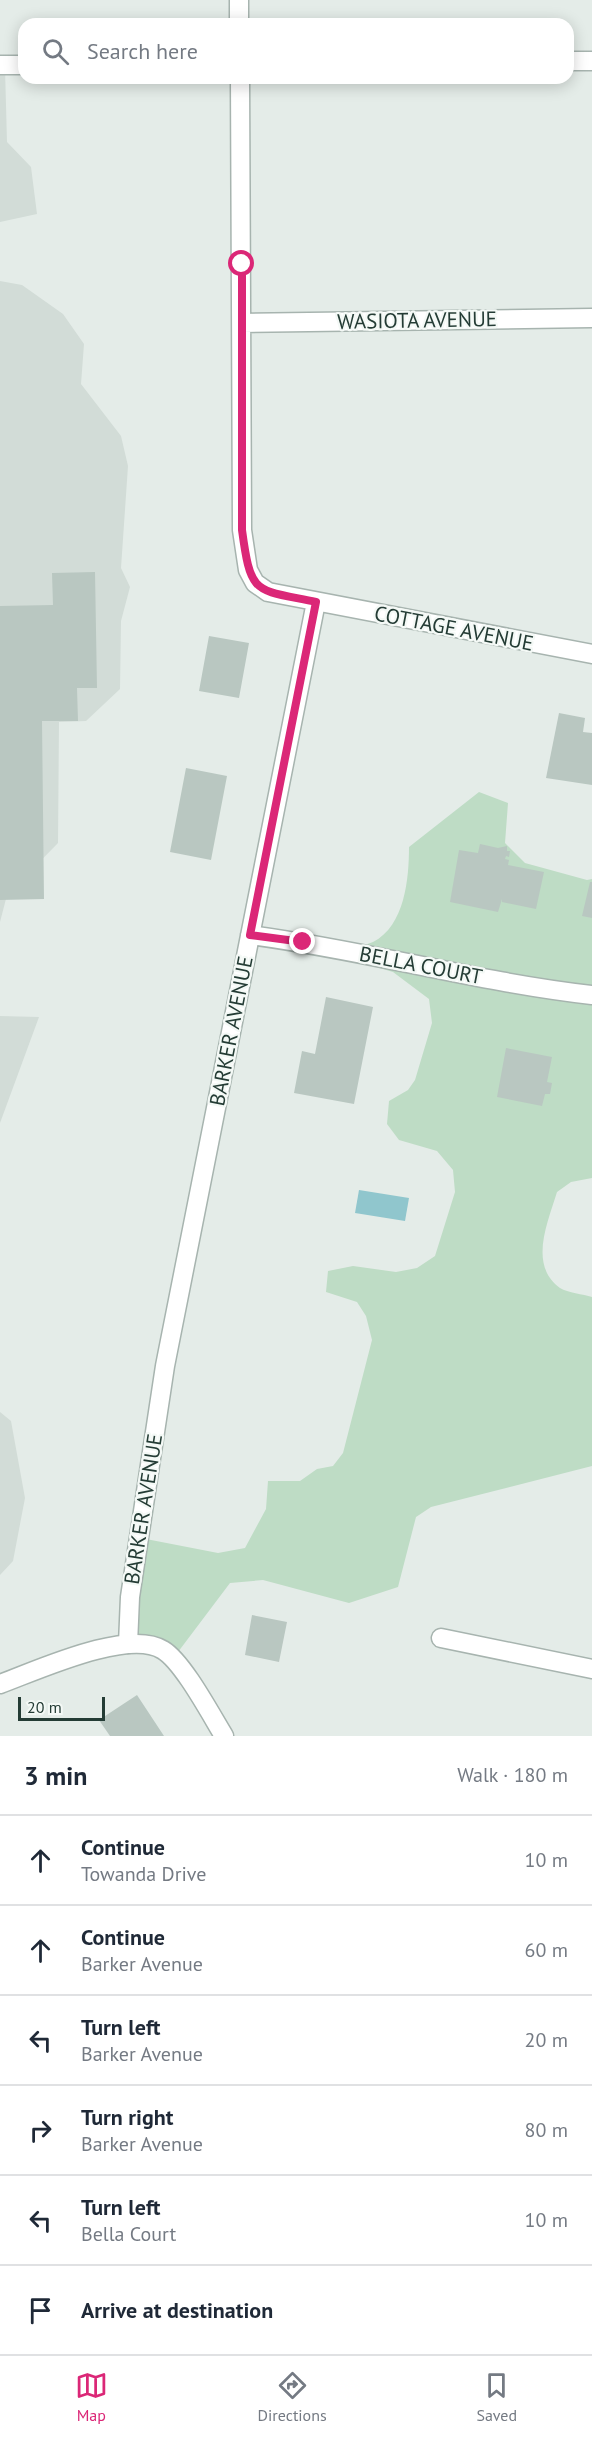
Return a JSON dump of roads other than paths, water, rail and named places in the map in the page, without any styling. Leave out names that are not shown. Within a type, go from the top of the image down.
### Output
[{"type":"street","points":[[239,0],[239,18]]},
{"type":"street","points":[[574,61],[592,60]]},
{"type":"street","points":[[0,65],[18,65]]},
{"type":"street","points":[[240,84],[242,518],[248,570],[255,583],[268,592],[316,602]]},
{"type":"street","name":"WASIOTA AVENUE","points":[[242,323],[592,318]]},
{"type":"street","name":"COTTAGE AVENUE","points":[[316,602],[592,654]]},
{"type":"street","name":"BARKER AVENUE","points":[[128,1644],[130,1597],[165,1366],[316,602]]},
{"type":"street","name":"BELLA COURT","points":[[250,935],[303,942],[547,990],[592,995]]},
{"type":"street","points":[[441,1638],[592,1669]]},
{"type":"street","points":[[0,1684],[99,1649],[128,1644],[148,1645],[163,1649],[177,1662],[224,1736]]},
{"type":"water","points":[[359,1190],[409,1198],[405,1221],[355,1213]]}]
